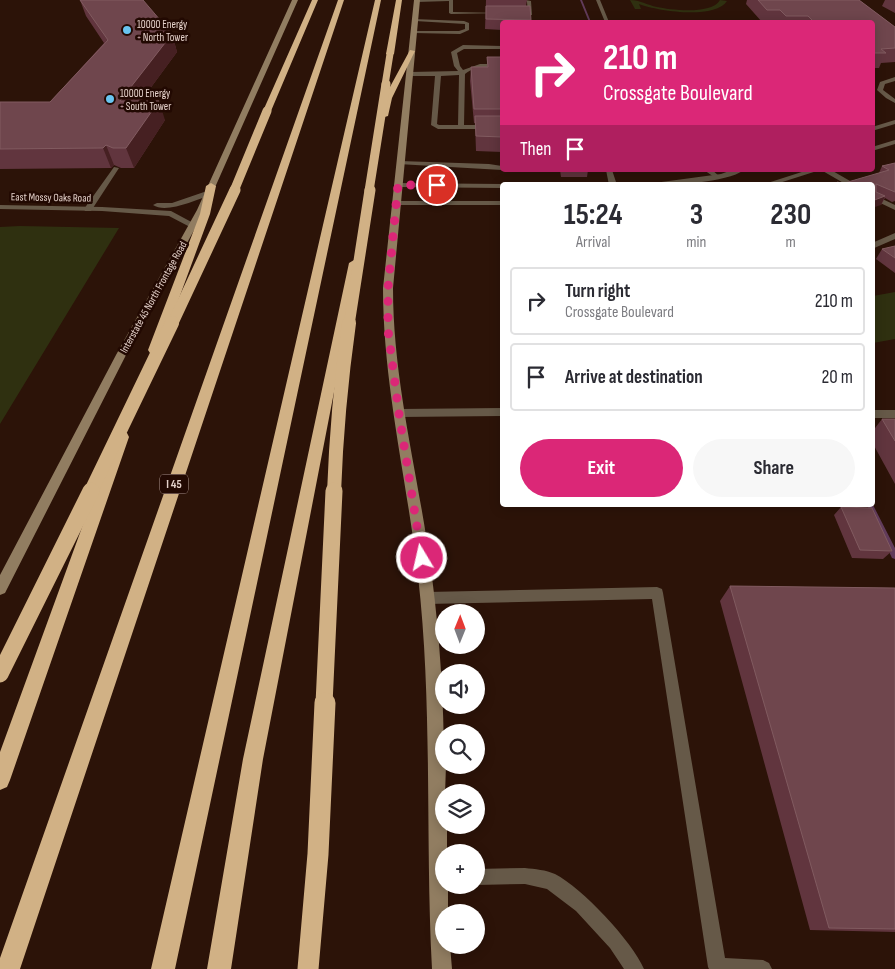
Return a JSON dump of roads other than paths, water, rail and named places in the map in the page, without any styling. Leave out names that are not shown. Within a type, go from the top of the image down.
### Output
[{"type":"highway","points":[[0,674],[126,421],[223,218],[267,111],[316,0]]},
{"type":"highway","name":"I 45","points":[[8,969],[341,0]]},
{"type":"highway","points":[[162,969],[378,0]]},
{"type":"highway","points":[[308,969],[318,844],[336,437],[342,373],[399,0]]},
{"type":"highway","points":[[219,969],[253,758],[388,98],[412,52]]},
{"type":"highway","points":[[0,780],[155,345],[205,214],[209,190]]},
{"type":"main road","name":"Interstate 45 North Frontage Road","points":[[0,589],[120,355],[193,225],[295,0]]},
{"type":"main road","points":[[417,0],[388,288],[388,330],[399,414],[425,576],[437,740],[440,844]]},
{"type":"main road","points":[[441,894],[442,969]]},
{"type":"street","points":[[875,128],[895,122]]},
{"type":"street","points":[[875,148],[895,142]]},
{"type":"street","points":[[675,182],[732,172]]},
{"type":"street","points":[[775,182],[809,172]]},
{"type":"street","points":[[829,172],[847,182]]},
{"type":"street","points":[[398,185],[500,186]]},
{"type":"street","name":"East Mossy Oaks Road","points":[[102,209],[144,204],[173,205],[209,190]]},
{"type":"street","points":[[875,198],[895,208]]},
{"type":"street","points":[[396,203],[500,203]]},
{"type":"street","name":"East Mossy Oaks Road","points":[[0,207],[102,209],[172,214],[193,225]]},
{"type":"street","points":[[875,245],[895,236]]},
{"type":"lane","points":[[417,0],[451,0],[451,13],[511,14]]},
{"type":"lane","points":[[520,14],[530,14],[529,1],[527,0]]},
{"type":"lane","points":[[598,0],[606,20]]},
{"type":"lane","points":[[414,32],[460,33],[467,30],[467,25],[464,22],[415,20]]},
{"type":"lane","points":[[461,127],[462,73],[455,59],[454,52],[456,49],[463,47],[500,47]]},
{"type":"lane","points":[[410,74],[462,73],[467,69],[480,66],[500,66]]},
{"type":"lane","points":[[438,74],[434,125],[438,127],[500,127]]},
{"type":"lane","points":[[895,80],[882,83],[880,90],[888,98],[895,101]]},
{"type":"lane","points":[[888,98],[895,91]]},
{"type":"lane","points":[[400,164],[500,168]]},
{"type":"lane","points":[[88,209],[116,168]]},
{"type":"lane","points":[[710,172],[716,176]]},
{"type":"lane","points":[[399,414],[500,412]]},
{"type":"lane","points":[[875,414],[895,414]]},
{"type":"lane","points":[[426,598],[657,593],[717,967],[763,969]]},
{"type":"lane","points":[[485,877],[525,876],[551,881],[582,906],[616,942],[635,969]]},
{"type":"waterway","points":[[581,0],[589,20]]},
{"type":"waterway","points":[[872,507],[895,556]]},
{"type":"place","name":"10000 Energy - North Tower","points":[[127,30]]},
{"type":"place","name":"10000 Energy - South Tower","points":[[110,99]]}]
